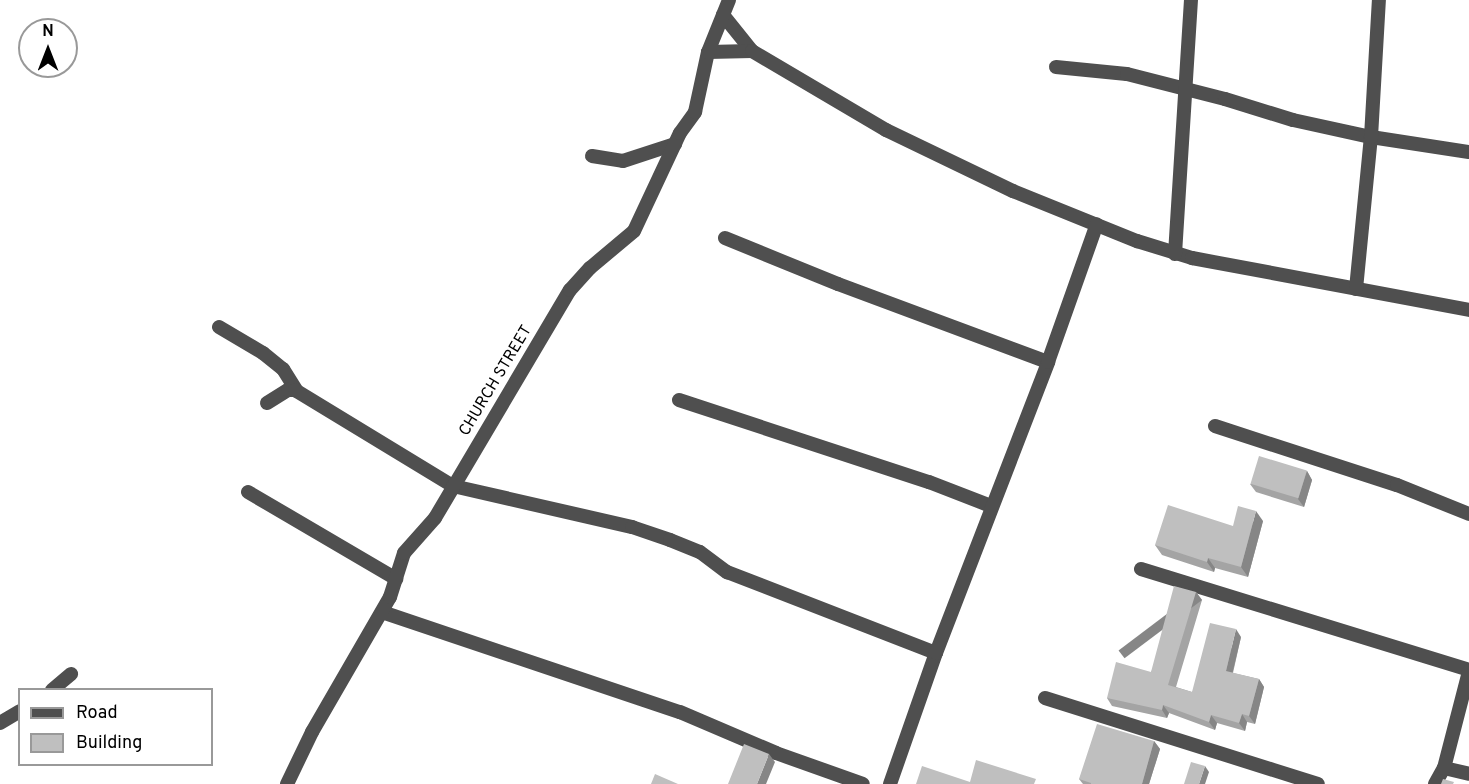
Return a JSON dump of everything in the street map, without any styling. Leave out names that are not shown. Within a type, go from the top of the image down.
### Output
[{"type":"street","name":"CHURCH STREET","points":[[287,784],[312,732],[382,612],[404,554],[435,518],[570,290],[590,268],[634,231],[675,144],[695,112],[708,52],[729,0]]},
{"type":"street","points":[[1175,254],[1191,0]]},
{"type":"street","points":[[1356,290],[1371,136],[1379,0]]},
{"type":"street","points":[[723,15],[752,51],[886,130],[1013,191],[1175,254],[1469,310]]},
{"type":"street","points":[[708,52],[752,51]]},
{"type":"street","points":[[1056,67],[1127,74],[1293,120],[1469,152]]},
{"type":"street","points":[[591,156],[623,161],[675,144]]},
{"type":"street","points":[[890,784],[936,652],[1048,362],[1097,224]]},
{"type":"street","points":[[725,238],[838,284],[1048,362]]},
{"type":"street","points":[[219,327],[262,353],[283,369],[297,391]]},
{"type":"street","points":[[267,403],[288,390],[297,391],[453,486],[632,527],[670,540],[700,552],[727,572],[936,652]]},
{"type":"street","points":[[679,400],[929,482],[991,506]]},
{"type":"street","points":[[1215,426],[1397,485],[1469,514]]},
{"type":"street","points":[[248,492],[396,579]]},
{"type":"street","points":[[1141,569],[1469,671],[1444,768],[1435,784]]},
{"type":"street","points":[[382,612],[680,712],[776,753],[863,784]]},
{"type":"street","points":[[54,688],[71,674]]},
{"type":"street","points":[[1045,698],[1318,784]]},
{"type":"street","points":[[0,723],[18,712]]},
{"type":"street","points":[[1444,768],[1469,774]]},
{"type":"building","points":[[1259,456],[1307,471],[1298,498],[1251,484]]},
{"type":"building","points":[[1168,505],[1233,526],[1238,506],[1256,511],[1241,567],[1208,558],[1207,562],[1155,545]]},
{"type":"building","points":[[1174,586],[1196,592],[1168,685],[1192,692],[1210,623],[1236,629],[1226,671],[1259,679],[1249,716],[1242,714],[1239,723],[1211,715],[1209,722],[1163,705],[1162,710],[1107,698],[1116,662],[1151,672]]},
{"type":"building","points":[[1097,724],[1154,741],[1142,784],[1091,784],[1079,779]]},
{"type":"building","points":[[744,744],[769,754],[757,784],[728,784]]},
{"type":"building","points":[[976,760],[1036,779],[1034,784],[916,784],[922,766],[970,782]]},
{"type":"building","points":[[1191,762],[1205,766],[1199,784],[1184,784]]},
{"type":"building","points":[[655,774],[678,784],[651,784]]},
{"type":"building","points":[[1443,779],[1454,782],[1453,784],[1441,784]]}]
